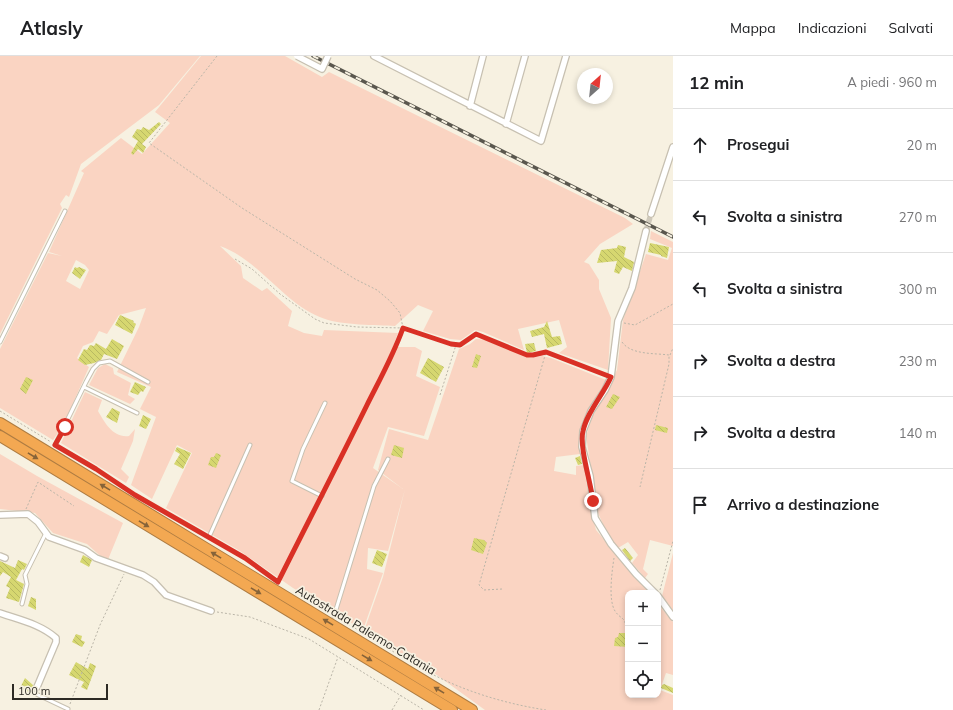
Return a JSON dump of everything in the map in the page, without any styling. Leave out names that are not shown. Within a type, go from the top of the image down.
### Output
[{"type":"highway","name":"Autostrada Palermo-Catania","points":[[0,423],[472,710]]},
{"type":"highway","name":"Autostrada Palermo-Catania","points":[[0,436],[452,710]]},
{"type":"street","points":[[297,56],[322,68],[328,56]]},
{"type":"street","points":[[374,56],[541,142],[566,56]]},
{"type":"street","points":[[470,106],[483,56]]},
{"type":"street","points":[[506,124],[525,56]]},
{"type":"street","points":[[651,214],[673,147]]},
{"type":"street","points":[[646,231],[632,288],[618,321],[611,377],[605,390],[591,411],[582,431],[582,447],[590,476],[595,518],[616,550],[652,590]]},
{"type":"street","points":[[0,515],[28,514],[32,516],[49,536],[85,550],[89,554],[126,570],[148,578],[166,595],[211,611]]},
{"type":"street","points":[[661,600],[673,617]]},
{"type":"street","points":[[0,613],[35,624],[48,631],[56,638],[56,642],[35,690]]},
{"type":"lane","points":[[0,342],[65,210]]},
{"type":"lane","points":[[55,445],[93,369],[99,364],[110,361],[148,382]]},
{"type":"lane","points":[[84,387],[138,413]]},
{"type":"lane","points":[[322,496],[292,481],[303,449],[325,403]]},
{"type":"lane","points":[[209,537],[250,445]]},
{"type":"lane","points":[[334,616],[374,486],[388,460]]},
{"type":"lane","points":[[22,604],[27,584],[25,575],[46,533]]},
{"type":"lane","points":[[35,690],[68,709]]},
{"type":"path","points":[[217,56],[149,143],[260,219],[295,239],[355,279],[377,290],[400,313],[403,328],[395,352],[278,582]]},
{"type":"path","points":[[235,259],[252,269],[280,294],[314,319],[324,323],[357,327],[403,328],[456,345],[466,342],[476,334],[527,355],[546,352],[611,377]]},
{"type":"path","points":[[618,321],[635,324],[673,304]]},
{"type":"path","points":[[616,340],[622,342],[626,348],[634,351],[669,355]]},
{"type":"path","points":[[440,395],[456,345]]},
{"type":"path","points":[[640,487],[670,364],[669,355],[672,354],[673,348]]},
{"type":"path","points":[[502,589],[484,590],[479,585],[546,352]]},
{"type":"path","points":[[0,411],[96,469],[135,495],[245,558],[282,586]]},
{"type":"path","points":[[23,515],[38,482],[74,506]]},
{"type":"path","points":[[658,590],[673,541]]},
{"type":"path","points":[[616,550],[611,578],[613,602],[615,611],[626,621],[626,626]]},
{"type":"path","points":[[68,709],[100,625],[126,570]]},
{"type":"path","points":[[211,611],[239,614],[284,628],[309,639],[424,710]]},
{"type":"path","points":[[334,616],[430,674],[452,684],[494,699],[546,710]]},
{"type":"path","points":[[319,710],[338,656]]},
{"type":"path","points":[[392,710],[401,695]]},
{"type":"shaded area","points":[[0,56],[200,56],[159,105],[81,164],[69,197],[66,195],[60,204],[62,208],[0,334]]},
{"type":"shaded area","points":[[201,56],[285,56],[322,77],[329,72],[625,218],[633,224],[600,244],[584,262],[589,264],[599,280],[599,289],[611,318],[608,370],[559,353],[567,347],[559,320],[518,329],[524,350],[475,330],[461,340],[450,339],[423,331],[433,311],[418,305],[395,326],[349,324],[325,319],[297,304],[248,261],[220,246],[241,266],[243,278],[262,291],[267,288],[292,311],[288,326],[304,333],[322,336],[324,330],[398,333],[393,347],[415,347],[422,351],[416,376],[440,387],[424,436],[388,427],[373,468],[403,489],[378,470],[389,429],[428,440],[459,349],[470,344],[476,339],[487,340],[531,358],[542,356],[551,358],[606,380],[583,421],[579,441],[580,454],[556,457],[554,471],[576,475],[576,466],[584,465],[590,506],[596,530],[646,590],[625,590],[625,698],[661,698],[661,690],[673,695],[673,710],[485,710],[434,673],[364,631],[383,577],[405,489],[388,551],[368,548],[367,569],[383,573],[363,630],[293,588],[240,551],[166,508],[192,453],[177,445],[152,499],[131,485],[156,417],[140,409],[151,387],[117,372],[139,327],[146,308],[119,315],[107,334],[99,331],[93,342],[83,346],[77,358],[89,367],[64,424],[53,440],[0,408],[0,349],[48,253],[62,256],[49,252],[84,173],[81,171],[121,138],[142,154],[170,123],[155,112]],"holes":[[[76,260],[85,265],[89,270],[80,289],[66,281]]]},
{"type":"shaded area","points":[[651,231],[673,242],[673,546],[650,540],[643,569],[648,574],[645,578],[632,563],[638,555],[628,542],[618,548],[607,533],[598,513],[586,436],[592,418],[617,370],[623,320],[646,254],[668,260],[672,248],[650,239]]},
{"type":"shaded area","points":[[105,364],[113,368],[114,374],[131,383],[128,395],[135,399],[130,404],[89,385],[98,368]]},
{"type":"shaded area","points":[[85,392],[102,400],[98,411],[110,429],[118,435],[129,436],[135,429],[133,441],[121,469],[129,477],[126,483],[61,443]]},
{"type":"shaded area","points":[[0,454],[123,523],[107,562],[87,544],[53,533],[35,513],[0,509]]},
{"type":"shaded area","points":[[673,553],[673,610],[662,596]]},
{"type":"shaded area","points":[[661,608],[673,622],[673,675],[666,673],[661,687]]},
{"type":"building","points":[[159,122],[161,124],[142,144],[146,147],[143,153],[138,149],[133,155],[131,153],[138,141],[132,137],[137,129],[141,130],[143,127],[149,130]]},
{"type":"building","points":[[650,243],[669,247],[667,258],[648,252]]},
{"type":"building","points":[[618,245],[626,247],[624,257],[634,262],[632,271],[623,267],[619,274],[614,272],[617,261],[597,263],[601,250],[617,248]]},
{"type":"building","points":[[75,267],[86,270],[80,279],[72,273]]},
{"type":"building","points":[[120,315],[134,321],[133,322],[136,324],[132,334],[115,325]]},
{"type":"building","points":[[547,321],[552,337],[560,336],[562,344],[547,348],[544,334],[532,337],[530,331],[544,327]]},
{"type":"building","points":[[112,339],[124,346],[117,359],[104,354],[101,360],[94,363],[85,365],[78,360],[84,349],[87,350],[90,345],[94,346],[96,343],[106,349]]},
{"type":"building","points":[[534,343],[536,351],[527,353],[525,344]]},
{"type":"building","points":[[476,354],[481,356],[477,368],[472,367]]},
{"type":"building","points":[[428,358],[444,367],[436,382],[420,373]]},
{"type":"building","points":[[26,377],[33,380],[26,394],[20,389]]},
{"type":"building","points":[[135,382],[146,387],[143,392],[141,391],[138,395],[130,392]]},
{"type":"building","points":[[613,394],[620,397],[612,409],[606,407]]},
{"type":"building","points":[[112,408],[120,412],[117,423],[106,417]]},
{"type":"building","points":[[143,415],[151,419],[146,429],[139,426]]},
{"type":"building","points":[[656,425],[668,428],[667,433],[655,430]]},
{"type":"building","points":[[394,445],[404,448],[402,458],[391,455]]},
{"type":"building","points":[[177,447],[191,453],[183,469],[174,464],[180,454],[175,451]]},
{"type":"building","points":[[216,453],[221,455],[216,468],[208,465],[211,457],[214,457]]},
{"type":"building","points":[[580,456],[582,464],[578,465],[575,458]]},
{"type":"building","points":[[474,538],[484,540],[487,543],[483,554],[471,550]]},
{"type":"building","points":[[625,548],[633,558],[630,561],[622,550]]},
{"type":"building","points":[[377,550],[387,554],[382,567],[372,563]]},
{"type":"building","points":[[83,555],[92,560],[89,567],[80,562]]},
{"type":"building","points":[[18,560],[27,564],[24,570],[22,569],[16,580],[24,584],[19,602],[6,598],[10,588],[6,586],[11,577],[3,572],[0,576],[0,561],[15,568]]},
{"type":"building","points":[[31,597],[36,599],[36,610],[28,606]]},
{"type":"building","points":[[619,633],[625,633],[625,647],[614,646],[615,638],[618,637]]},
{"type":"building","points":[[76,634],[82,636],[81,640],[85,642],[82,647],[72,642]]},
{"type":"building","points":[[76,662],[88,669],[90,663],[96,666],[87,690],[81,687],[84,682],[69,675]]},
{"type":"building","points":[[25,678],[33,685],[34,690],[31,693],[20,688]]},
{"type":"building","points":[[664,684],[673,688],[673,693],[661,688]]},
{"type":"tunnel","points":[[646,231],[651,214]]},
{"type":"railway","points":[[313,56],[673,237]]},
{"type":"route","points":[[65,427],[58,437],[55,445],[121,484],[135,495],[197,529],[245,558],[277,579],[278,582],[395,352],[403,328],[451,344],[460,345],[476,334],[527,355],[546,352],[611,377],[605,390],[591,411],[582,431],[582,447],[590,476],[593,501]]}]
